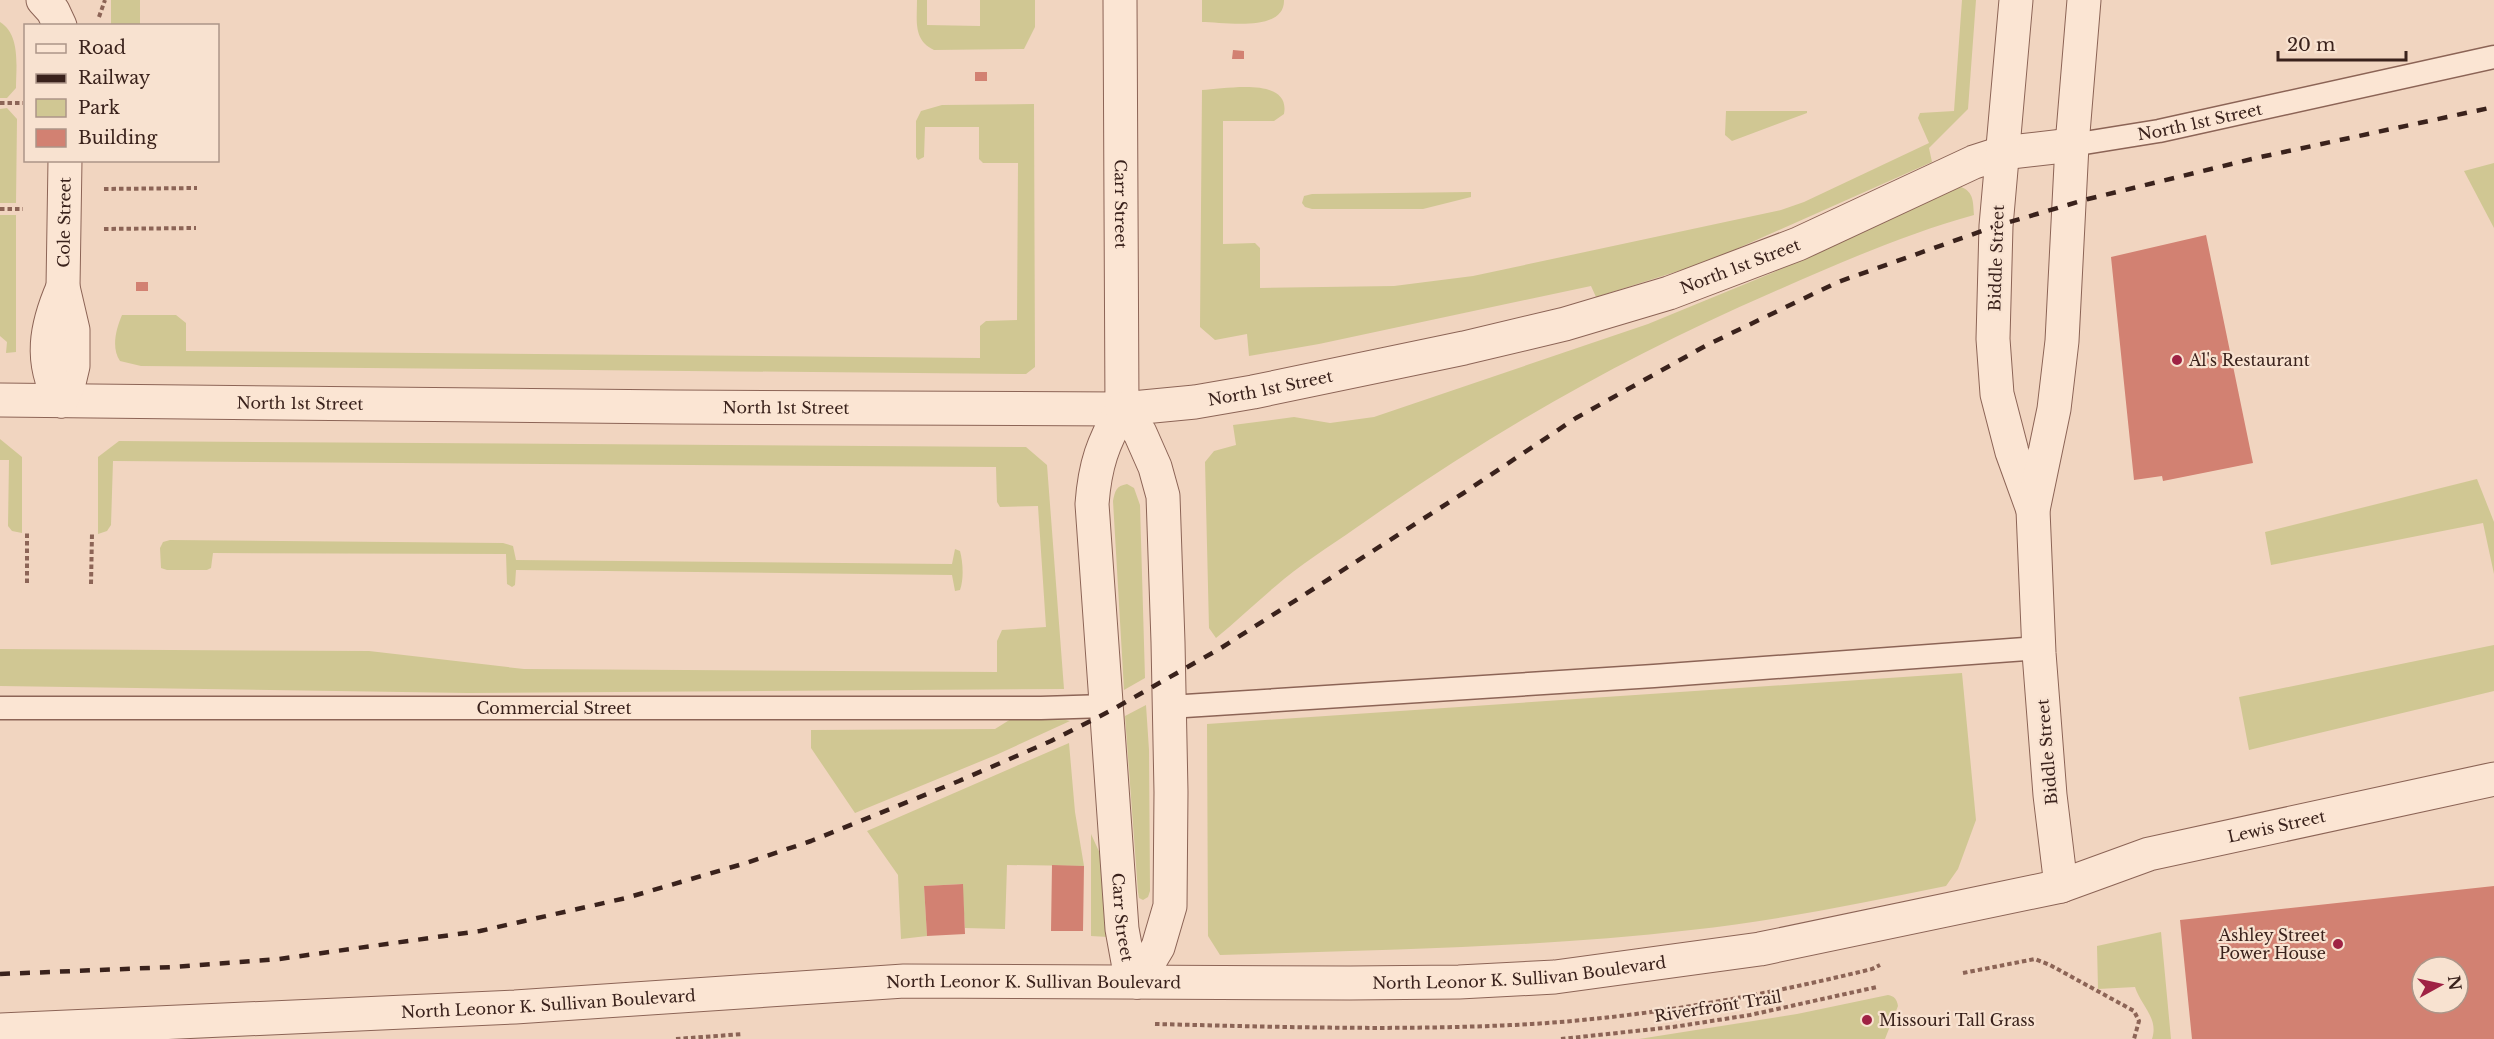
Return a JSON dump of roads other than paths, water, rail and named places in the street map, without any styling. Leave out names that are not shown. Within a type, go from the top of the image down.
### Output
[{"type":"street","points":[[43,0],[52,10],[59,24]]},
{"type":"street","name":"Carr Street","points":[[1120,0],[1122,409],[1104,442],[1094,475],[1092,504],[1122,929],[1128,962],[1137,982]]},
{"type":"street","name":"Biddle Street","points":[[2016,0],[1995,226],[1993,339],[1997,394],[2012,452],[2033,510]]},
{"type":"street","name":"Biddle Street","points":[[2061,886],[2050,795],[2039,648],[2033,510],[2054,409],[2062,341],[2072,145],[2085,0]]},
{"type":"street","name":"North 1st Street","points":[[0,400],[1122,409],[1195,402],[1464,348],[1576,321],[1669,293],[1792,247],[1974,162],[2002,153],[2072,145]]},
{"type":"street","name":"Cole Street","points":[[61,400],[52,384],[47,358],[48,330],[52,313],[63,287],[65,162]]},
{"type":"street","name":"Carr Street","points":[[1122,409],[1143,440],[1155,467],[1163,496],[1169,707],[1172,838],[1170,906],[1158,947],[1137,982]]},
{"type":"street","name":"Lewis Street","points":[[2061,886],[2149,854],[2494,778]]},
{"type":"street","name":"North Leonor K. Sullivan Boulevard","points":[[0,1030],[515,1007],[904,981],[1350,984],[1555,977],[1760,949],[2061,886]]},
{"type":"lane","name":"North 1st Street","points":[[2072,145],[2159,131],[2494,57]]},
{"type":"lane","points":[[1169,707],[2039,648]]},
{"type":"lane","name":"Commercial Street","points":[[0,708],[1041,708],[1106,706]]},
{"type":"railway","points":[[0,974],[173,967],[279,959],[480,931],[626,898],[746,863],[811,841],[959,781],[1051,741],[1110,711],[1221,648],[1576,418],[1707,345],[1838,282],[1996,226],[2088,199],[2256,158],[2494,107]]},
{"type":"place","name":"Al's Restaurant","points":[[2177,360]]},
{"type":"place","name":"Ashley Street Power House","points":[[2338,944]]},
{"type":"place","name":"Missouri Tall Grass","points":[[1867,1020]]}]
